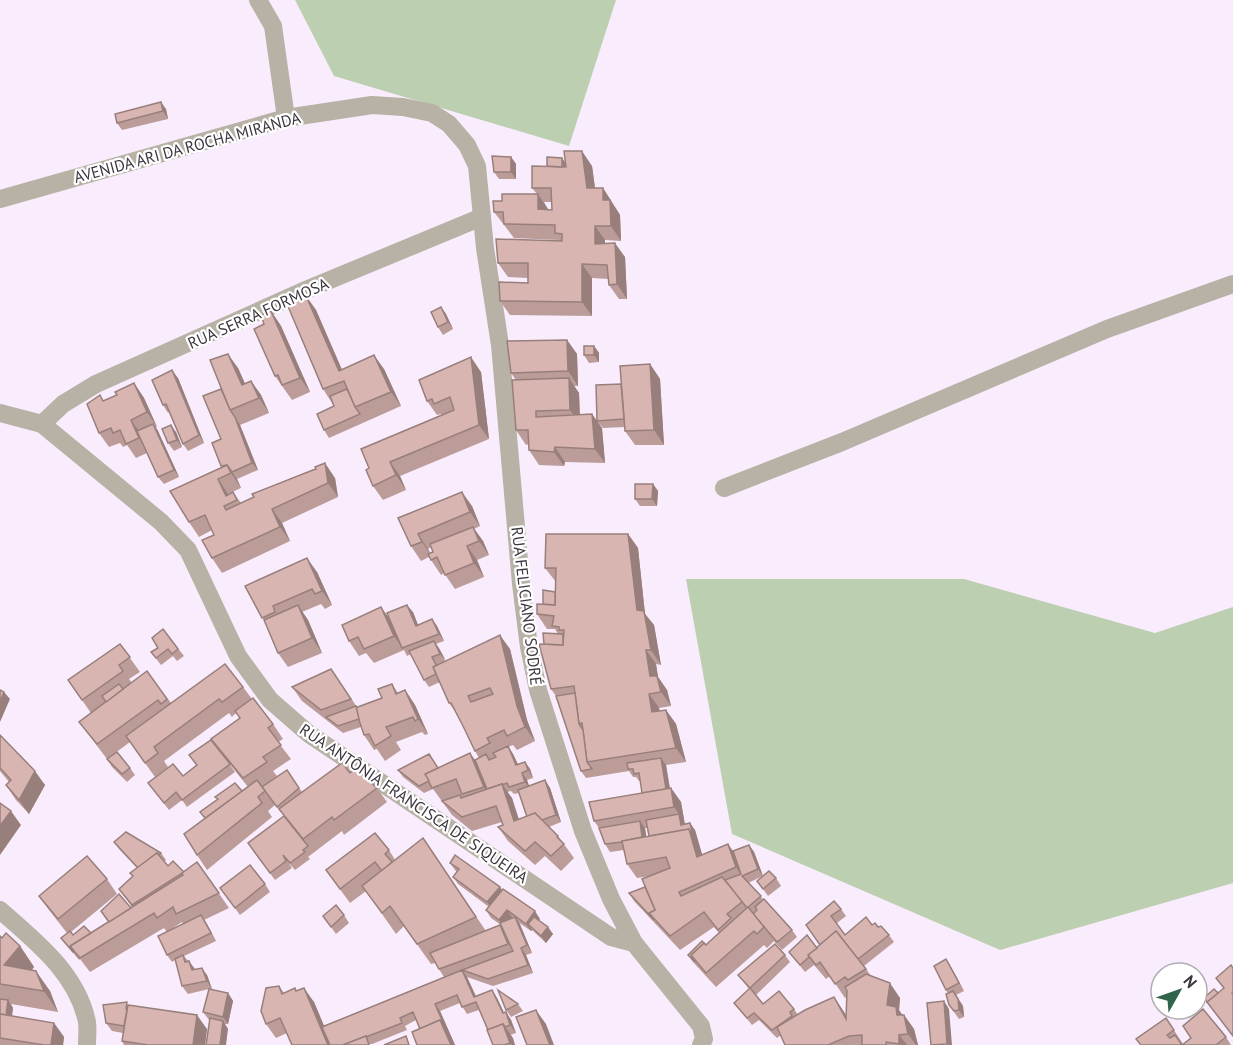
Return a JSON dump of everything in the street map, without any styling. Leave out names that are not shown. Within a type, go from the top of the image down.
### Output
[{"type":"street","points":[[258,0],[273,27],[286,118]]},
{"type":"street","name":"AVENIDA ARI DA ROCHA MIRANDA","points":[[0,199],[286,118],[372,105],[403,106],[432,113],[449,124],[467,145],[477,166],[482,217]]},
{"type":"street","name":"RUA SERRA FORMOSA","points":[[42,424],[63,404],[96,384],[308,289],[482,217]]},
{"type":"street","name":"RUA FELICIANO SODRÉ","points":[[482,217],[500,345],[521,584],[529,647],[538,690],[583,831],[611,899],[634,943],[701,1026],[704,1039],[701,1045]]},
{"type":"street","points":[[724,489],[842,442],[1107,329],[1233,284]]},
{"type":"street","name":"RUA ANTÔNIA FRANCISCA DE SIQUEIRA","points":[[0,413],[42,424],[161,522],[188,550],[238,656],[270,700],[309,734],[611,937],[634,943]]},
{"type":"street","points":[[0,910],[48,954],[65,974],[81,1001],[87,1023],[87,1045]]},
{"type":"green space","points":[[295,0],[616,0],[569,146],[334,76]]},
{"type":"green space","points":[[686,579],[964,579],[1155,633],[1233,607],[1233,883],[1000,950],[732,834]]},
{"type":"building","points":[[161,102],[163,111],[117,123],[115,114]]},
{"type":"building","points":[[564,151],[582,151],[587,188],[603,188],[603,200],[610,200],[611,226],[595,226],[595,244],[615,243],[617,284],[609,285],[607,265],[582,264],[582,302],[500,301],[499,282],[528,283],[528,263],[498,263],[496,239],[562,241],[562,234],[555,233],[555,225],[504,224],[503,212],[494,212],[493,201],[502,201],[502,194],[538,194],[538,209],[552,210],[551,188],[532,188],[532,166],[566,167]]},
{"type":"building","points":[[492,156],[511,157],[511,172],[494,172]]},
{"type":"building","points":[[547,157],[562,158],[562,167],[547,166]]},
{"type":"building","points":[[306,296],[339,371],[374,355],[391,392],[355,407],[344,381],[323,389],[287,304]]},
{"type":"building","points":[[441,307],[448,322],[438,327],[431,312]]},
{"type":"building","points":[[271,311],[300,378],[282,385],[278,375],[275,376],[254,329],[264,324],[261,315]]},
{"type":"building","points":[[567,340],[568,371],[511,373],[507,341]]},
{"type":"building","points":[[584,346],[594,346],[594,355],[584,355]]},
{"type":"building","points":[[228,354],[242,385],[251,381],[259,398],[230,410],[210,360]]},
{"type":"building","points":[[471,357],[479,425],[390,462],[396,475],[373,486],[361,449],[454,410],[450,397],[434,404],[432,399],[427,401],[419,380]]},
{"type":"building","points":[[650,364],[654,430],[625,431],[620,366]]},
{"type":"building","points":[[172,370],[199,435],[183,444],[166,404],[163,405],[152,380]]},
{"type":"building","points":[[569,378],[570,410],[536,411],[536,417],[592,414],[595,449],[555,447],[554,452],[529,450],[528,430],[516,430],[512,380]]},
{"type":"building","points":[[134,383],[147,412],[131,420],[139,438],[126,444],[120,430],[113,433],[111,428],[99,433],[87,404],[100,395],[103,401],[117,395],[115,392]]},
{"type":"building","points":[[621,384],[624,419],[597,421],[596,385]]},
{"type":"building","points":[[221,389],[235,417],[252,463],[232,472],[227,465],[221,466],[212,443],[221,439],[203,396]]},
{"type":"building","points":[[347,389],[360,414],[324,430],[317,414],[334,406],[330,396]]},
{"type":"building","points":[[153,424],[174,470],[158,477],[137,431]]},
{"type":"building","points":[[171,425],[177,440],[168,443],[162,429]]},
{"type":"building","points":[[325,463],[328,483],[272,509],[280,527],[212,558],[202,540],[214,535],[205,515],[189,522],[170,491],[227,465],[231,473],[218,479],[226,496],[233,492],[237,500],[224,506],[226,510],[254,497],[252,494],[316,469],[315,467]]},
{"type":"building","points":[[635,484],[653,484],[652,499],[635,499]]},
{"type":"building","points":[[462,492],[470,512],[418,534],[422,542],[411,546],[398,518]]},
{"type":"building","points":[[473,527],[479,541],[467,546],[474,563],[445,575],[437,557],[431,560],[428,554],[433,552],[430,544]]},
{"type":"building","points":[[546,534],[628,534],[637,610],[644,611],[651,650],[646,650],[650,676],[657,676],[661,692],[649,694],[652,712],[666,710],[676,748],[587,762],[574,686],[551,689],[539,644],[563,645],[564,630],[552,626],[554,616],[537,614],[537,604],[555,605],[556,568],[545,568]]},
{"type":"building","points":[[307,558],[322,591],[315,594],[312,589],[273,606],[275,612],[262,618],[245,586]]},
{"type":"building","points":[[543,590],[555,592],[555,605],[543,604]]},
{"type":"building","points":[[298,605],[312,638],[278,653],[264,620]]},
{"type":"building","points":[[407,605],[416,626],[432,619],[439,634],[402,648],[387,613]]},
{"type":"building","points":[[381,607],[394,636],[364,649],[358,637],[349,641],[342,625]]},
{"type":"building","points":[[163,629],[178,649],[172,654],[168,649],[156,658],[151,652],[158,648],[152,638]]},
{"type":"building","points":[[543,633],[562,634],[563,645],[544,644]]},
{"type":"building","points":[[500,635],[517,706],[525,727],[507,736],[504,730],[487,738],[490,743],[475,751],[433,667]],"holes":[[[490,688],[493,694],[471,702],[468,696]]]},
{"type":"building","points":[[434,641],[440,654],[432,657],[436,665],[433,667],[436,674],[424,680],[409,651]]},
{"type":"building","points":[[120,644],[130,657],[119,665],[123,671],[82,700],[68,680]]},
{"type":"building","points":[[225,664],[243,687],[222,702],[219,699],[154,747],[158,753],[145,763],[126,736]]},
{"type":"building","points":[[331,669],[351,699],[321,710],[292,687]]},
{"type":"building","points":[[147,671],[167,699],[161,704],[158,700],[97,744],[79,722]]},
{"type":"building","points":[[119,684],[123,689],[106,702],[102,696]]},
{"type":"building","points":[[392,684],[396,694],[405,690],[418,719],[415,721],[413,717],[386,727],[391,736],[375,746],[369,734],[364,735],[355,708],[382,698],[378,689]]},
{"type":"building","points":[[0,690],[4,692],[0,702]]},
{"type":"building","points":[[575,693],[587,762],[592,769],[581,771],[556,696]]},
{"type":"building","points":[[253,698],[273,724],[268,728],[281,745],[263,757],[267,762],[243,778],[211,739],[240,718],[235,711]]},
{"type":"building","points":[[356,706],[359,719],[338,726],[326,717]]},
{"type":"building","points":[[0,735],[35,771],[19,800],[6,785],[11,780],[0,768]]},
{"type":"building","points":[[211,740],[230,764],[182,800],[176,792],[164,803],[148,783],[173,764],[183,776],[197,765],[189,755]]},
{"type":"building","points":[[508,746],[516,765],[525,762],[528,770],[522,773],[525,782],[509,787],[507,783],[487,789],[475,760],[486,754],[489,760],[496,757],[493,753]]},
{"type":"building","points":[[117,752],[130,768],[122,774],[107,759]]},
{"type":"building","points":[[470,753],[484,787],[462,794],[456,779],[432,788],[425,774]]},
{"type":"building","points":[[429,754],[438,768],[425,774],[429,781],[419,786],[398,770]]},
{"type":"building","points":[[661,758],[666,789],[642,793],[639,773],[634,774],[633,769],[628,769],[627,763]]},
{"type":"building","points":[[342,763],[350,773],[355,768],[377,788],[334,820],[332,817],[303,839],[279,809]]},
{"type":"building","points":[[287,770],[299,788],[277,807],[262,787]]},
{"type":"building","points":[[257,780],[265,791],[258,797],[262,803],[197,855],[184,834]]},
{"type":"building","points":[[545,780],[556,815],[542,820],[535,813],[527,817],[518,790]]},
{"type":"building","points":[[235,783],[242,791],[205,818],[200,812],[218,799],[215,797]]},
{"type":"building","points":[[502,784],[514,821],[535,813],[564,844],[551,856],[535,842],[525,851],[498,827],[503,825],[496,806],[462,817],[442,801],[460,795],[461,798]]},
{"type":"building","points":[[671,788],[674,807],[594,821],[589,802]]},
{"type":"building","points":[[0,803],[11,811],[0,826]]},
{"type":"building","points":[[679,814],[681,825],[690,823],[693,836],[689,829],[649,836],[646,820]]},
{"type":"building","points":[[284,816],[308,846],[303,850],[305,852],[290,863],[283,855],[286,861],[270,873],[248,843]]},
{"type":"building","points":[[640,821],[642,837],[605,844],[599,828]]},
{"type":"building","points":[[689,829],[697,857],[728,844],[736,867],[679,892],[681,896],[722,877],[743,901],[727,914],[731,918],[718,930],[704,912],[670,936],[649,913],[655,910],[642,879],[670,868],[666,857],[627,864],[622,841]]},
{"type":"building","points":[[126,832],[161,853],[158,855],[157,853],[138,868],[114,842]]},
{"type":"building","points":[[375,833],[389,850],[385,854],[392,862],[382,871],[375,862],[340,889],[326,870]]},
{"type":"building","points":[[423,838],[476,917],[417,944],[390,906],[382,913],[362,886]]},
{"type":"building","points":[[749,845],[758,869],[742,876],[761,896],[747,908],[725,880],[741,874],[733,851]]},
{"type":"building","points":[[157,853],[168,866],[173,861],[184,872],[132,905],[119,889],[133,876],[130,873]]},
{"type":"building","points":[[455,855],[500,887],[487,902],[453,877],[459,869],[450,863]]},
{"type":"building","points":[[87,856],[107,879],[58,919],[39,896]]},
{"type":"building","points":[[197,862],[219,893],[176,914],[173,907],[157,918],[154,913],[80,958],[70,946],[183,875],[182,873]]},
{"type":"building","points":[[250,865],[265,884],[235,908],[220,888]]},
{"type":"building","points":[[769,871],[776,878],[763,889],[757,881]]},
{"type":"building","points":[[645,887],[655,910],[649,913],[654,920],[629,893]]},
{"type":"building","points":[[503,889],[535,911],[526,924],[507,910],[499,920],[486,910]]},
{"type":"building","points":[[119,894],[131,908],[109,922],[101,911]]},
{"type":"building","points":[[764,899],[792,930],[777,942],[753,914],[757,910],[755,907]]},
{"type":"building","points":[[834,901],[841,909],[831,916],[845,935],[866,917],[872,925],[875,923],[878,927],[881,926],[889,935],[858,959],[836,931],[820,945],[806,925]]},
{"type":"building","points":[[336,905],[344,915],[331,927],[323,916]]},
{"type":"building","points":[[748,907],[764,927],[757,934],[754,931],[706,973],[691,955],[704,943],[706,945]]},
{"type":"building","points":[[201,915],[211,933],[167,955],[158,936]]},
{"type":"building","points":[[515,917],[527,945],[521,948],[528,965],[488,979],[462,970],[513,951],[500,923]]},
{"type":"building","points":[[534,917],[548,927],[541,936],[528,924]]},
{"type":"building","points":[[500,925],[508,944],[439,969],[430,953]]},
{"type":"building","points":[[84,926],[91,933],[70,946],[73,952],[61,938],[70,931],[73,935]]},
{"type":"building","points":[[836,931],[866,969],[848,980],[845,977],[835,984],[820,962],[816,965],[808,955]]},
{"type":"building","points":[[6,933],[20,946],[4,965],[36,971],[44,991],[0,984],[0,936],[2,938]]},
{"type":"building","points":[[807,935],[817,948],[800,965],[789,952]]},
{"type":"building","points":[[702,941],[704,943],[691,955],[695,962],[688,955]]},
{"type":"building","points":[[775,944],[785,955],[750,988],[738,975]]},
{"type":"building","points":[[183,955],[185,962],[189,961],[192,970],[202,968],[207,981],[182,986],[175,959]]},
{"type":"building","points":[[946,959],[959,983],[946,990],[934,966]]},
{"type":"building","points":[[1231,965],[1233,968],[1233,1036],[1209,1005],[1209,1000],[1224,988],[1216,978]]},
{"type":"building","points":[[462,970],[474,997],[492,990],[503,1013],[506,1012],[510,1025],[505,1027],[503,1024],[488,1030],[476,1002],[462,1007],[457,995],[435,1004],[445,1027],[440,1020],[420,1029],[413,1012],[400,1018],[402,1023],[343,1045],[330,1045],[322,1027]]},
{"type":"building","points":[[866,974],[890,983],[887,1005],[896,1007],[897,1015],[904,1015],[908,1034],[899,1035],[899,1044],[886,1042],[886,1045],[862,1045],[862,1035],[849,1036],[828,1045],[785,1045],[777,1027],[805,1010],[834,997],[846,1019],[847,991],[845,987]]},
{"type":"building","points":[[279,986],[282,994],[295,988],[296,991],[304,988],[328,1045],[292,1045],[280,1018],[266,1024],[261,1011],[266,988]]},
{"type":"building","points":[[750,988],[763,1004],[779,991],[794,1009],[790,1012],[792,1016],[772,1030],[754,1013],[747,1018],[734,1003]]},
{"type":"building","points":[[209,989],[228,993],[223,1017],[203,1012]]},
{"type":"building","points":[[1214,989],[1218,993],[1209,1000],[1209,994]]},
{"type":"building","points":[[498,990],[518,1004],[506,1010]]},
{"type":"building","points":[[953,991],[958,999],[959,1010],[954,1011],[949,1005],[946,994]]},
{"type":"building","points":[[0,999],[8,1000],[6,1015],[0,1014]]},
{"type":"building","points":[[944,1001],[947,1044],[931,1045],[927,1003]]},
{"type":"building","points":[[127,1002],[124,1026],[106,1023],[103,1005]]},
{"type":"building","points":[[128,1005],[197,1015],[193,1045],[148,1045],[122,1041]]},
{"type":"building","points":[[536,1010],[550,1045],[527,1045],[516,1017]]},
{"type":"building","points":[[0,1014],[54,1023],[51,1045],[0,1038]]},
{"type":"building","points":[[1209,1016],[1226,1037],[1216,1045],[1182,1045],[1191,1038],[1183,1026],[1189,1021],[1209,1021]]},
{"type":"building","points":[[210,1018],[223,1021],[220,1045],[206,1045]]},
{"type":"building","points":[[440,1020],[451,1045],[417,1045],[412,1032]]},
{"type":"building","points":[[1162,1021],[1168,1021],[1174,1030],[1167,1035],[1170,1038],[1175,1035],[1182,1045],[1141,1045],[1136,1039]]},
{"type":"building","points":[[503,1024],[510,1043],[493,1045],[487,1030]]},
{"type":"building","points":[[366,1036],[369,1045],[343,1045]]},
{"type":"building","points":[[406,1036],[409,1045],[384,1045]]}]
